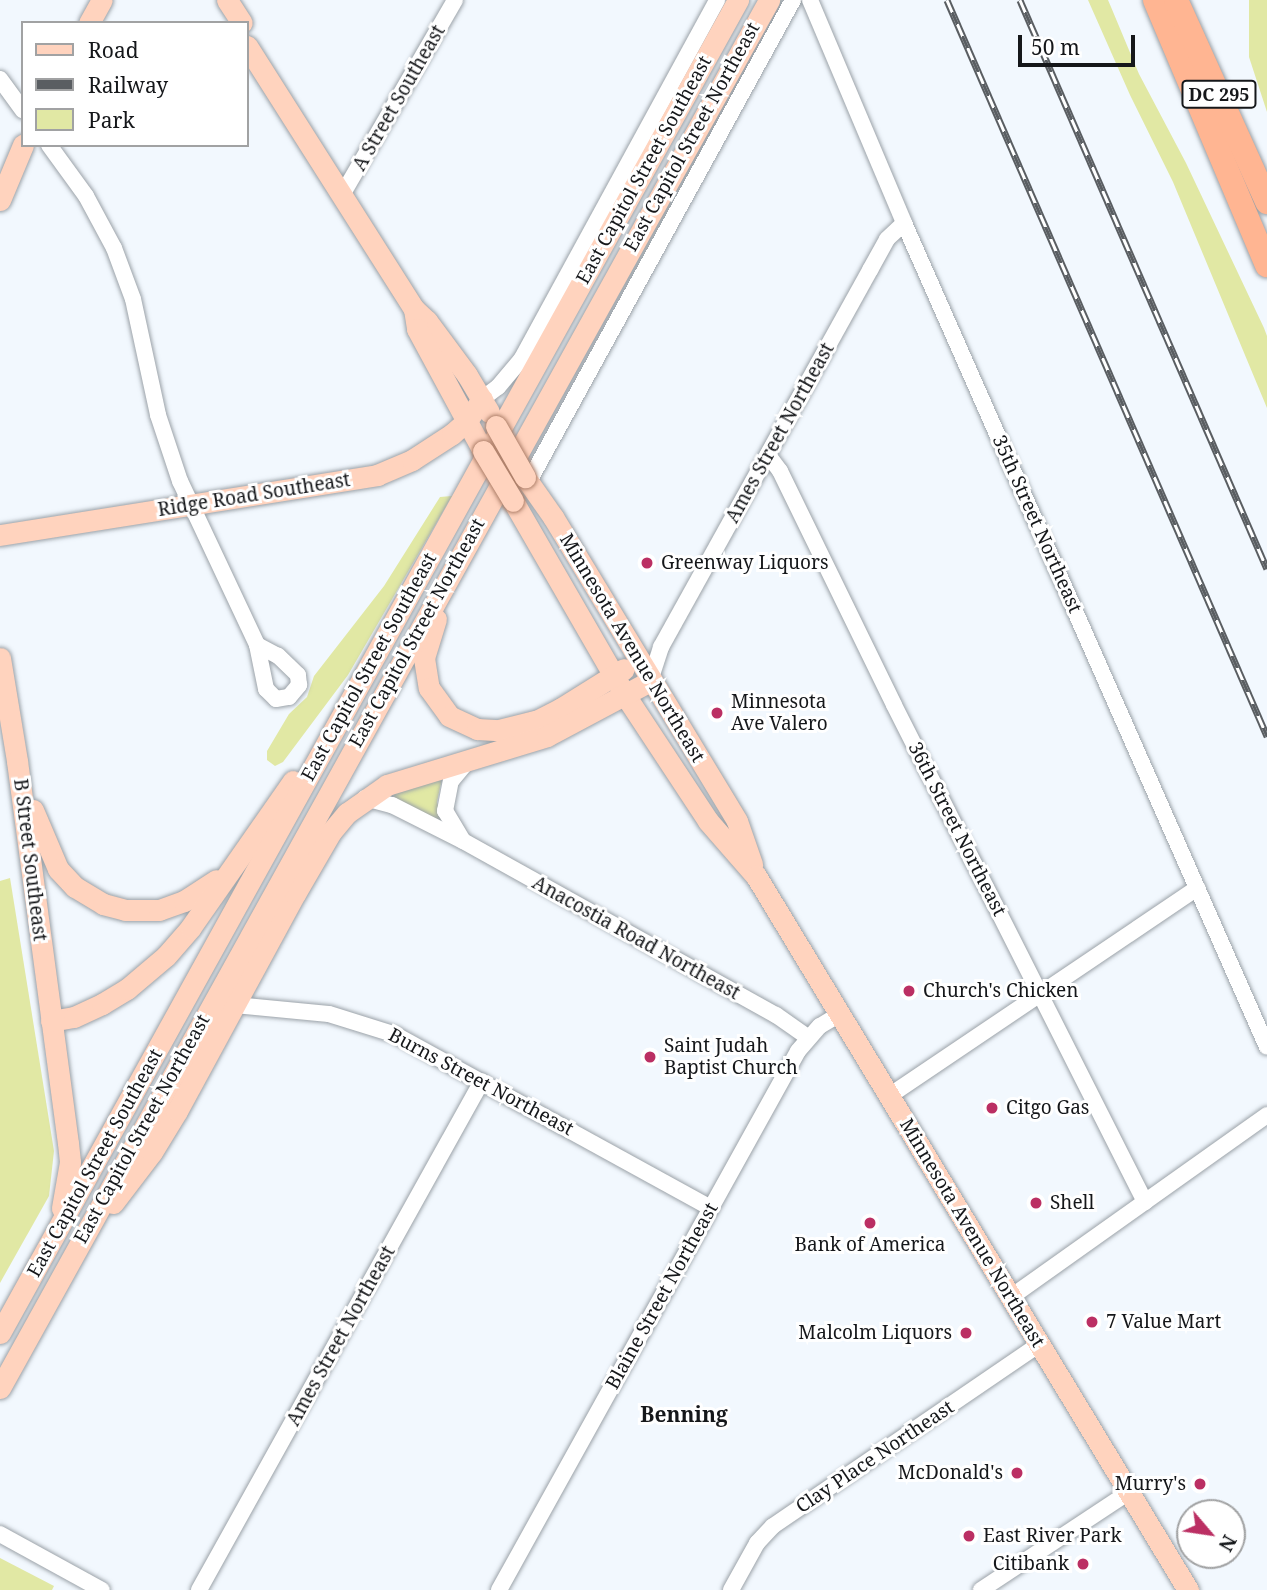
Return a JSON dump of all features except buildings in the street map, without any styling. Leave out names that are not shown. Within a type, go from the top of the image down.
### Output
[{"type":"highway","name":"DC 295","points":[[1144,0],[1186,75],[1267,265]]},
{"type":"highway","points":[[1155,0],[1186,75]]},
{"type":"highway","name":"DC 295","points":[[1176,0],[1264,195]]},
{"type":"highway","points":[[1194,0],[1264,195]]},
{"type":"main road","points":[[90,21],[102,0]]},
{"type":"main road","points":[[219,0],[232,21]]},
{"type":"main road","points":[[228,0],[241,21]]},
{"type":"main road","name":"East Capitol Street Southeast","points":[[0,1333],[738,0]]},
{"type":"main road","name":"East Capitol Street Northeast","points":[[0,1388],[769,0]]},
{"type":"main road","points":[[248,33],[313,138],[319,159]]},
{"type":"main road","points":[[248,48],[305,142],[319,159],[414,309]]},
{"type":"main road","points":[[0,200],[22,147]]},
{"type":"main road","name":"Minnesota Avenue Northeast","points":[[414,309],[427,321],[482,399],[526,480],[553,517],[737,821],[756,876]]},
{"type":"main road","name":"Minnesota Avenue Northeast","points":[[414,309],[416,329],[466,422],[625,695],[708,821],[756,876],[1188,1590]]},
{"type":"main road","name":"Ridge Road Southeast","points":[[0,535],[377,475],[412,460],[466,422],[482,399]]},
{"type":"main road","points":[[484,512],[453,576],[424,658],[429,688],[442,709],[467,726],[499,730],[551,714],[639,659]]},
{"type":"main road","name":"B Street Southeast","points":[[0,658],[18,761],[70,1162],[62,1207],[45,1253]]},
{"type":"main road","points":[[51,1021],[67,1019],[94,1009],[150,972],[183,937],[364,676]]},
{"type":"main road","points":[[625,695],[650,681]]},
{"type":"main road","name":"East Capitol Street Northeast","points":[[66,1266],[152,1152],[331,832],[365,798],[387,785],[547,736],[625,695]]},
{"type":"main road","points":[[18,761],[53,863],[75,887],[103,904],[139,912],[178,904],[212,884],[244,850]]},
{"type":"street","name":"A Street Southeast","points":[[342,195],[455,0]]},
{"type":"street","name":"East Capitol Street Southeast","points":[[482,399],[498,387],[522,358],[717,0]]},
{"type":"street","name":"East Capitol Street Northeast","points":[[526,480],[793,0]]},
{"type":"street","name":"35th Street Northeast","points":[[810,0],[904,223],[1267,1047]]},
{"type":"street","points":[[0,79],[21,108]]},
{"type":"street","points":[[50,147],[86,197],[122,267],[139,321],[158,415],[190,505],[257,645]]},
{"type":"street","name":"Ames Street Northeast","points":[[650,681],[662,647],[887,239],[904,223]]},
{"type":"street","name":"36th Street Northeast","points":[[768,455],[780,471],[1145,1202]]},
{"type":"street","points":[[639,659],[662,647]]},
{"type":"street","name":"Anacostia Road Northeast","points":[[463,841],[445,811],[451,781],[468,761]]},
{"type":"street","name":"Anacostia Road Northeast","points":[[365,798],[392,805],[463,841],[776,1015],[808,1037]]},
{"type":"street","points":[[889,1096],[1197,888]]},
{"type":"street","name":"Burns Street Northeast","points":[[234,1005],[329,1014],[362,1022],[396,1035],[711,1208]]},
{"type":"street","name":"Blaine Street Northeast","points":[[499,1590],[808,1037],[839,1014]]},
{"type":"street","name":"Ames Street Northeast","points":[[200,1590],[482,1081]]},
{"type":"street","points":[[1011,1297],[1267,1115]]},
{"type":"street","name":"Clay Place Northeast","points":[[731,1590],[767,1531],[1040,1344]]},
{"type":"street","points":[[981,1590],[1129,1492]]},
{"type":"street","points":[[0,1534],[102,1590]]},
{"type":"green space","points":[[1088,0],[1108,0],[1139,74],[1186,163],[1264,328],[1267,336],[1267,408],[1173,182],[1130,95]]},
{"type":"green space","points":[[1249,0],[1267,0],[1267,112],[1249,57]]},
{"type":"green space","points":[[452,496],[348,675],[283,762],[275,766],[267,760],[267,751],[289,714],[307,697],[314,676],[384,586],[440,497]]},
{"type":"green space","points":[[442,778],[437,802],[443,824],[394,799],[394,794]]},
{"type":"green space","points":[[10,878],[54,1151],[49,1196],[0,1283],[0,881]]},
{"type":"green space","points":[[0,1558],[54,1586],[52,1590],[0,1590]]},
{"type":"railway","points":[[947,0],[1267,736]]},
{"type":"railway","points":[[1020,0],[1267,569]]},
{"type":"place","name":"Greenway Liquors","points":[[647,563]]},
{"type":"place","name":"Minnesota Ave Valero","points":[[717,713]]},
{"type":"place","name":"Church's Chicken","points":[[909,991]]},
{"type":"place","name":"Saint Judah Baptist Church","points":[[650,1057]]},
{"type":"place","name":"Citgo Gas","points":[[992,1108]]},
{"type":"place","name":"Shell","points":[[1036,1203]]},
{"type":"place","name":"Bank of America","points":[[870,1223]]},
{"type":"place","name":"7 Value Mart","points":[[1092,1322]]},
{"type":"place","name":"Malcolm Liquors","points":[[966,1333]]},
{"type":"place","name":"McDonald's","points":[[1017,1473]]},
{"type":"place","name":"Murry's","points":[[1200,1484]]},
{"type":"place","name":"East River Park","points":[[969,1536]]},
{"type":"place","name":"Citibank","points":[[1083,1564]]},
{"type":"district","name":"Benning","points":[[684,1414]]}]
